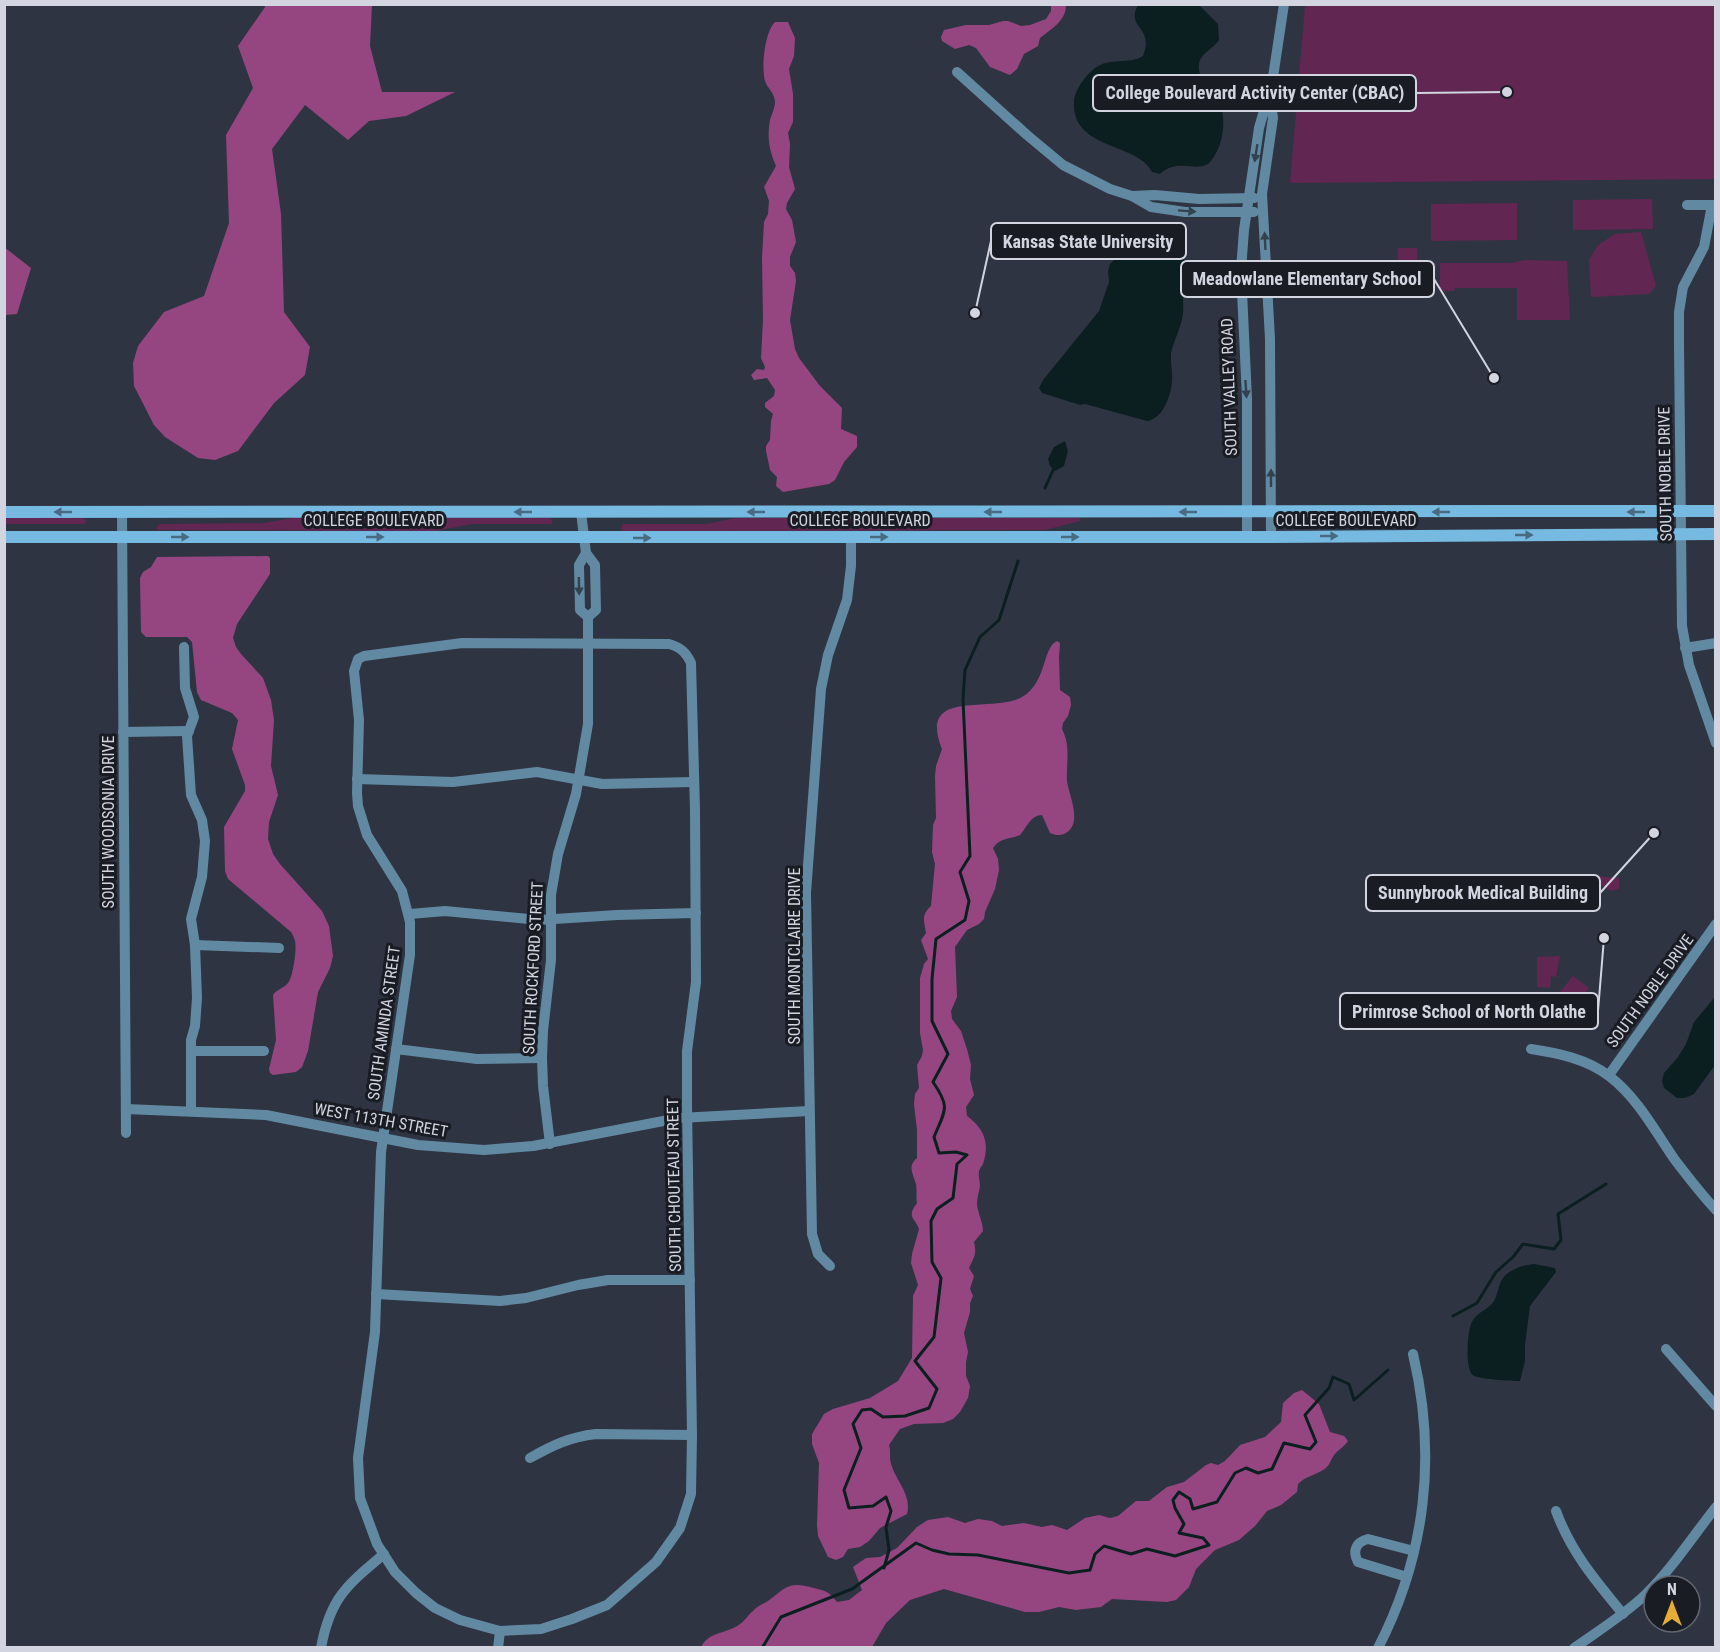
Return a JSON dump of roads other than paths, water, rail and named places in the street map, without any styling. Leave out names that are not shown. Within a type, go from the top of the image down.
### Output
[{"type":"main road","name":"COLLEGE BOULEVARD","points":[[4,512],[1716,511]]},
{"type":"main road","name":"COLLEGE BOULEVARD","points":[[4,537],[1271,537],[1716,534]]},
{"type":"street","name":"SOUTH VALLEY ROAD","points":[[1271,537],[1270,339],[1262,199],[1273,118],[1270,97],[1284,4]]},
{"type":"street","points":[[957,72],[1064,165],[1110,189],[1132,196],[1151,207],[1185,212],[1263,213]]},
{"type":"street","name":"SOUTH VALLEY ROAD","points":[[1247,536],[1247,399],[1241,270],[1259,128],[1270,97]]},
{"type":"street","points":[[1132,196],[1262,199]]},
{"type":"street","points":[[1687,205],[1714,205]]},
{"type":"street","name":"SOUTH NOBLE DRIVE","points":[[1714,205],[1704,246],[1687,275],[1680,299],[1680,512],[1681,604],[1685,648],[1716,743]]},
{"type":"street","name":"SOUTH WOODSONIA DRIVE","points":[[122,512],[126,1133]]},
{"type":"street","name":"SOUTH ROCKFORD STREET","points":[[550,1143],[542,1058],[551,960],[551,895],[555,868],[576,794],[588,724],[588,617],[596,610],[595,565],[586,553],[581,512]]},
{"type":"street","name":"SOUTH MONTCLAIRE DRIVE","points":[[830,1266],[818,1254],[812,1234],[806,892],[821,689],[828,655],[847,600],[851,566],[851,537]]},
{"type":"street","name":"SOUTH ROCKFORD STREET","points":[[586,553],[579,565],[580,610],[588,617]]},
{"type":"street","name":"SOUTH AMINDA STREET","points":[[435,1608],[416,1593],[396,1572],[377,1544],[360,1498],[358,1458],[375,1332],[383,1137],[410,955],[410,914],[402,891],[367,835],[358,806],[359,720],[354,671],[358,659],[364,656],[462,643],[588,645]]},
{"type":"street","points":[[1685,648],[1716,643]]},
{"type":"street","name":"SOUTH CHOUTEAU STREET","points":[[435,1608],[460,1620],[500,1632],[541,1629],[607,1605],[656,1562],[680,1528],[691,1494],[687,1051],[696,982],[696,913],[691,663],[678,647],[669,644],[588,645]]},
{"type":"street","points":[[184,647],[185,688],[194,717],[187,745],[191,795],[202,820],[205,841],[202,878],[191,920],[195,945],[197,998],[192,1051],[191,1111]]},
{"type":"street","points":[[123,732],[189,731]]},
{"type":"street","points":[[357,779],[453,782],[537,772],[602,784],[694,782]]},
{"type":"street","points":[[410,914],[445,911],[550,920],[696,913]]},
{"type":"street","name":"SOUTH NOBLE DRIVE","points":[[1609,1075],[1716,924]]},
{"type":"street","points":[[1705,940],[1716,947]]},
{"type":"street","points":[[195,945],[279,948]]},
{"type":"street","points":[[396,1049],[477,1059],[542,1058]]},
{"type":"street","points":[[1532,1049],[1575,1059],[1609,1075],[1650,1122],[1696,1188],[1716,1210]]},
{"type":"street","points":[[192,1051],[264,1052]]},
{"type":"street","name":"WEST 113TH STREET","points":[[126,1109],[266,1115],[418,1145],[484,1150],[550,1143],[687,1118],[809,1111]]},
{"type":"street","points":[[376,1294],[500,1301],[526,1298],[595,1281],[690,1280]]},
{"type":"street","points":[[1666,1349],[1716,1406]]},
{"type":"street","points":[[1378,1647],[1407,1577],[1424,1505],[1427,1462],[1420,1383],[1413,1354]]},
{"type":"street","points":[[530,1458],[561,1441],[589,1435],[692,1435]]},
{"type":"street","points":[[1574,1647],[1623,1614],[1646,1594],[1716,1507]]},
{"type":"street","points":[[1556,1511],[1565,1536],[1591,1575],[1623,1614]]},
{"type":"street","points":[[1407,1577],[1358,1562],[1354,1557],[1355,1550],[1362,1540],[1368,1539],[1414,1551]]},
{"type":"street","points":[[321,1647],[331,1609],[350,1582],[384,1554]]},
{"type":"street","points":[[498,1647],[500,1632]]},
{"type":"waterway","points":[[1045,488],[1054,468]]},
{"type":"waterway","points":[[884,1568],[889,1550],[886,1527],[891,1511],[886,1497],[873,1506],[849,1508],[844,1490],[861,1448],[853,1424],[862,1410],[871,1409],[883,1417],[905,1416],[929,1408],[937,1389],[915,1361],[934,1337],[941,1278],[932,1262],[931,1221],[937,1209],[953,1198],[957,1164],[967,1155],[956,1152],[939,1153],[934,1137],[943,1115],[944,1104],[933,1082],[948,1054],[932,1021],[932,979],[936,939],[965,920],[969,901],[960,872],[970,856],[963,699],[965,670],[980,637],[999,620],[1018,561]]},
{"type":"waterway","points":[[1453,1316],[1477,1303],[1496,1272],[1513,1257],[1523,1244],[1554,1249],[1561,1240],[1558,1214],[1606,1184]]},
{"type":"waterway","points":[[762,1648],[781,1617],[852,1589],[916,1543],[949,1554],[978,1555],[1069,1573],[1090,1570],[1095,1554],[1104,1546],[1131,1554],[1147,1549],[1175,1556],[1209,1545],[1203,1538],[1179,1533],[1184,1524],[1173,1500],[1179,1492],[1190,1499],[1193,1509],[1217,1502],[1235,1473],[1246,1468],[1258,1473],[1272,1469],[1284,1443],[1310,1449],[1316,1442],[1305,1415],[1329,1388],[1333,1377],[1349,1384],[1354,1400],[1388,1370]]},
{"type":"place","name":"College Boulevard Activity Center (CBAC)","points":[[1507,92]]},
{"type":"place","name":"Kansas State University","points":[[975,313]]},
{"type":"place","name":"Meadowlane Elementary School","points":[[1494,378]]},
{"type":"place","name":"Sunnybrook Medical Building","points":[[1654,833]]},
{"type":"place","name":"Primrose School of North Olathe","points":[[1604,938]]}]
